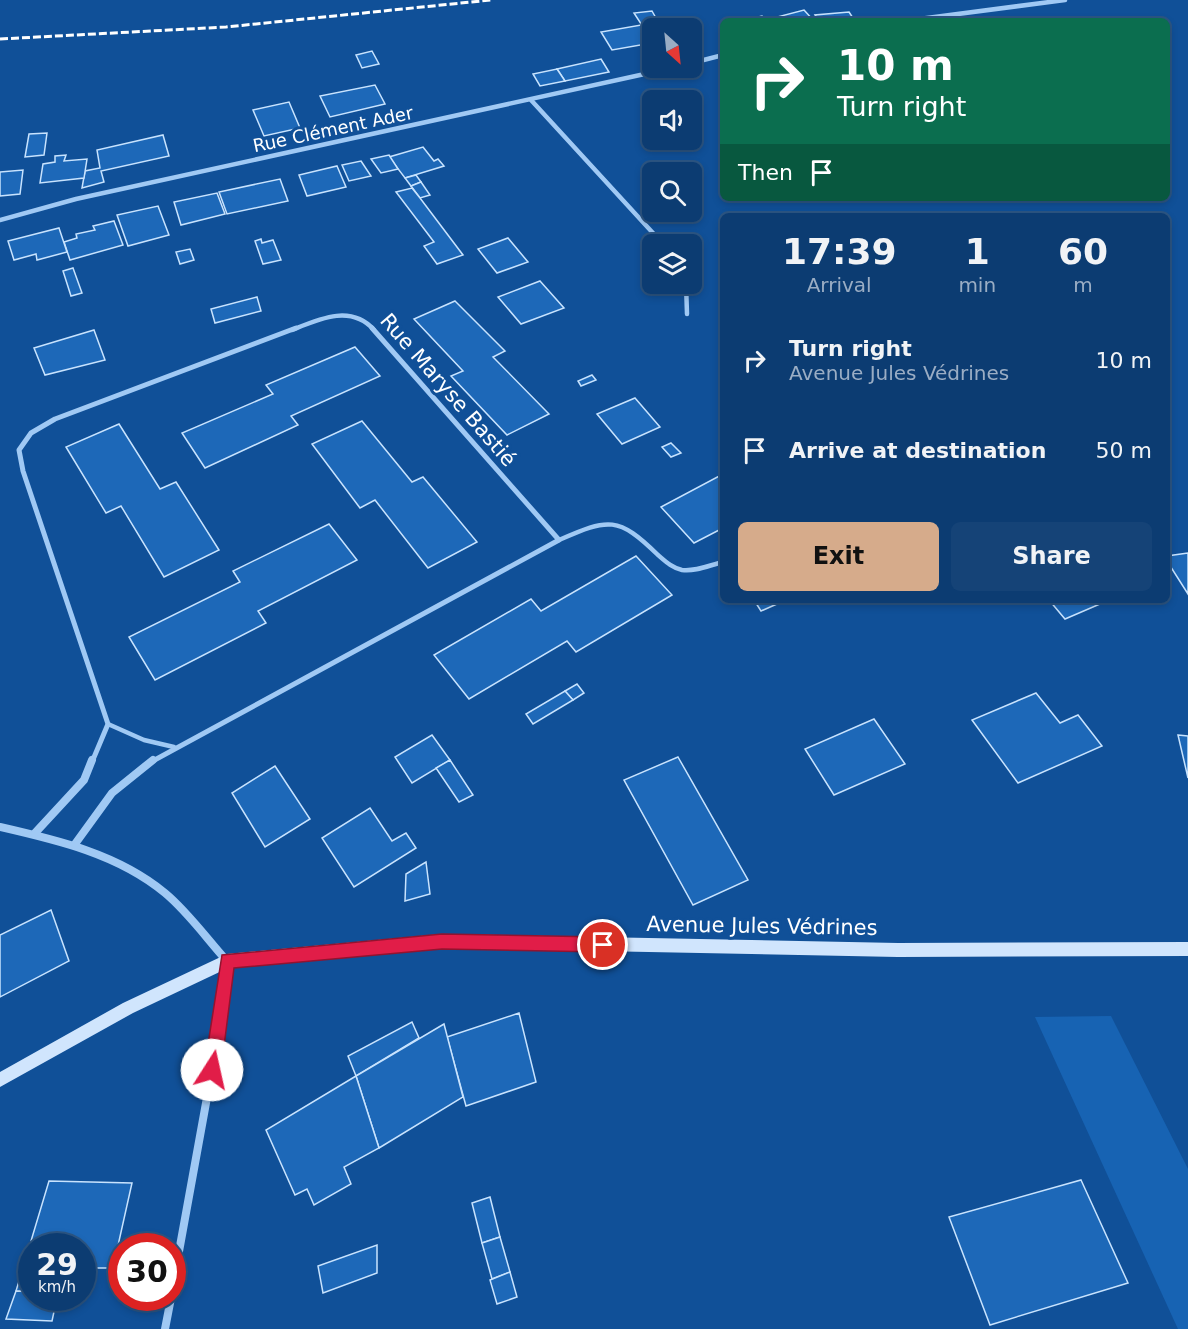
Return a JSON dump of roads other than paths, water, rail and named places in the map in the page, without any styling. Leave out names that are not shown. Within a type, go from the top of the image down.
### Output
[{"type":"main road","name":"Avenue Jules Védrines","points":[[227,961],[442,941],[898,950],[1188,949]]},
{"type":"main road","points":[[0,1080],[128,1008],[227,961]]},
{"type":"street","points":[[927,18],[1065,0]]},
{"type":"street","points":[[702,60],[720,56]]},
{"type":"street","name":"Rue Clément Ader","points":[[0,220],[76,199],[642,75]]},
{"type":"street","points":[[531,100],[654,234]]},
{"type":"street","points":[[686,294],[687,314]]},
{"type":"street","name":"Rue Maryse Bastié","points":[[108,724],[19,450],[31,433],[55,419],[323,318],[343,314],[365,320],[559,540]]},
{"type":"street","points":[[75,844],[112,793],[142,767],[174,747],[559,540]]},
{"type":"street","points":[[35,833],[84,780],[108,724]]},
{"type":"street","points":[[0,827],[35,833],[75,844],[100,855],[165,892],[227,961],[220,1026],[182,1233]]},
{"type":"street","points":[[165,1329],[168,1311]]},
{"type":"lane","points":[[559,540],[606,523],[621,524],[632,529],[668,564],[678,569],[686,570],[720,563]]},
{"type":"lane","points":[[108,724],[144,740],[174,747]]},
{"type":"railway","points":[[0,39],[226,27],[491,0]]}]
